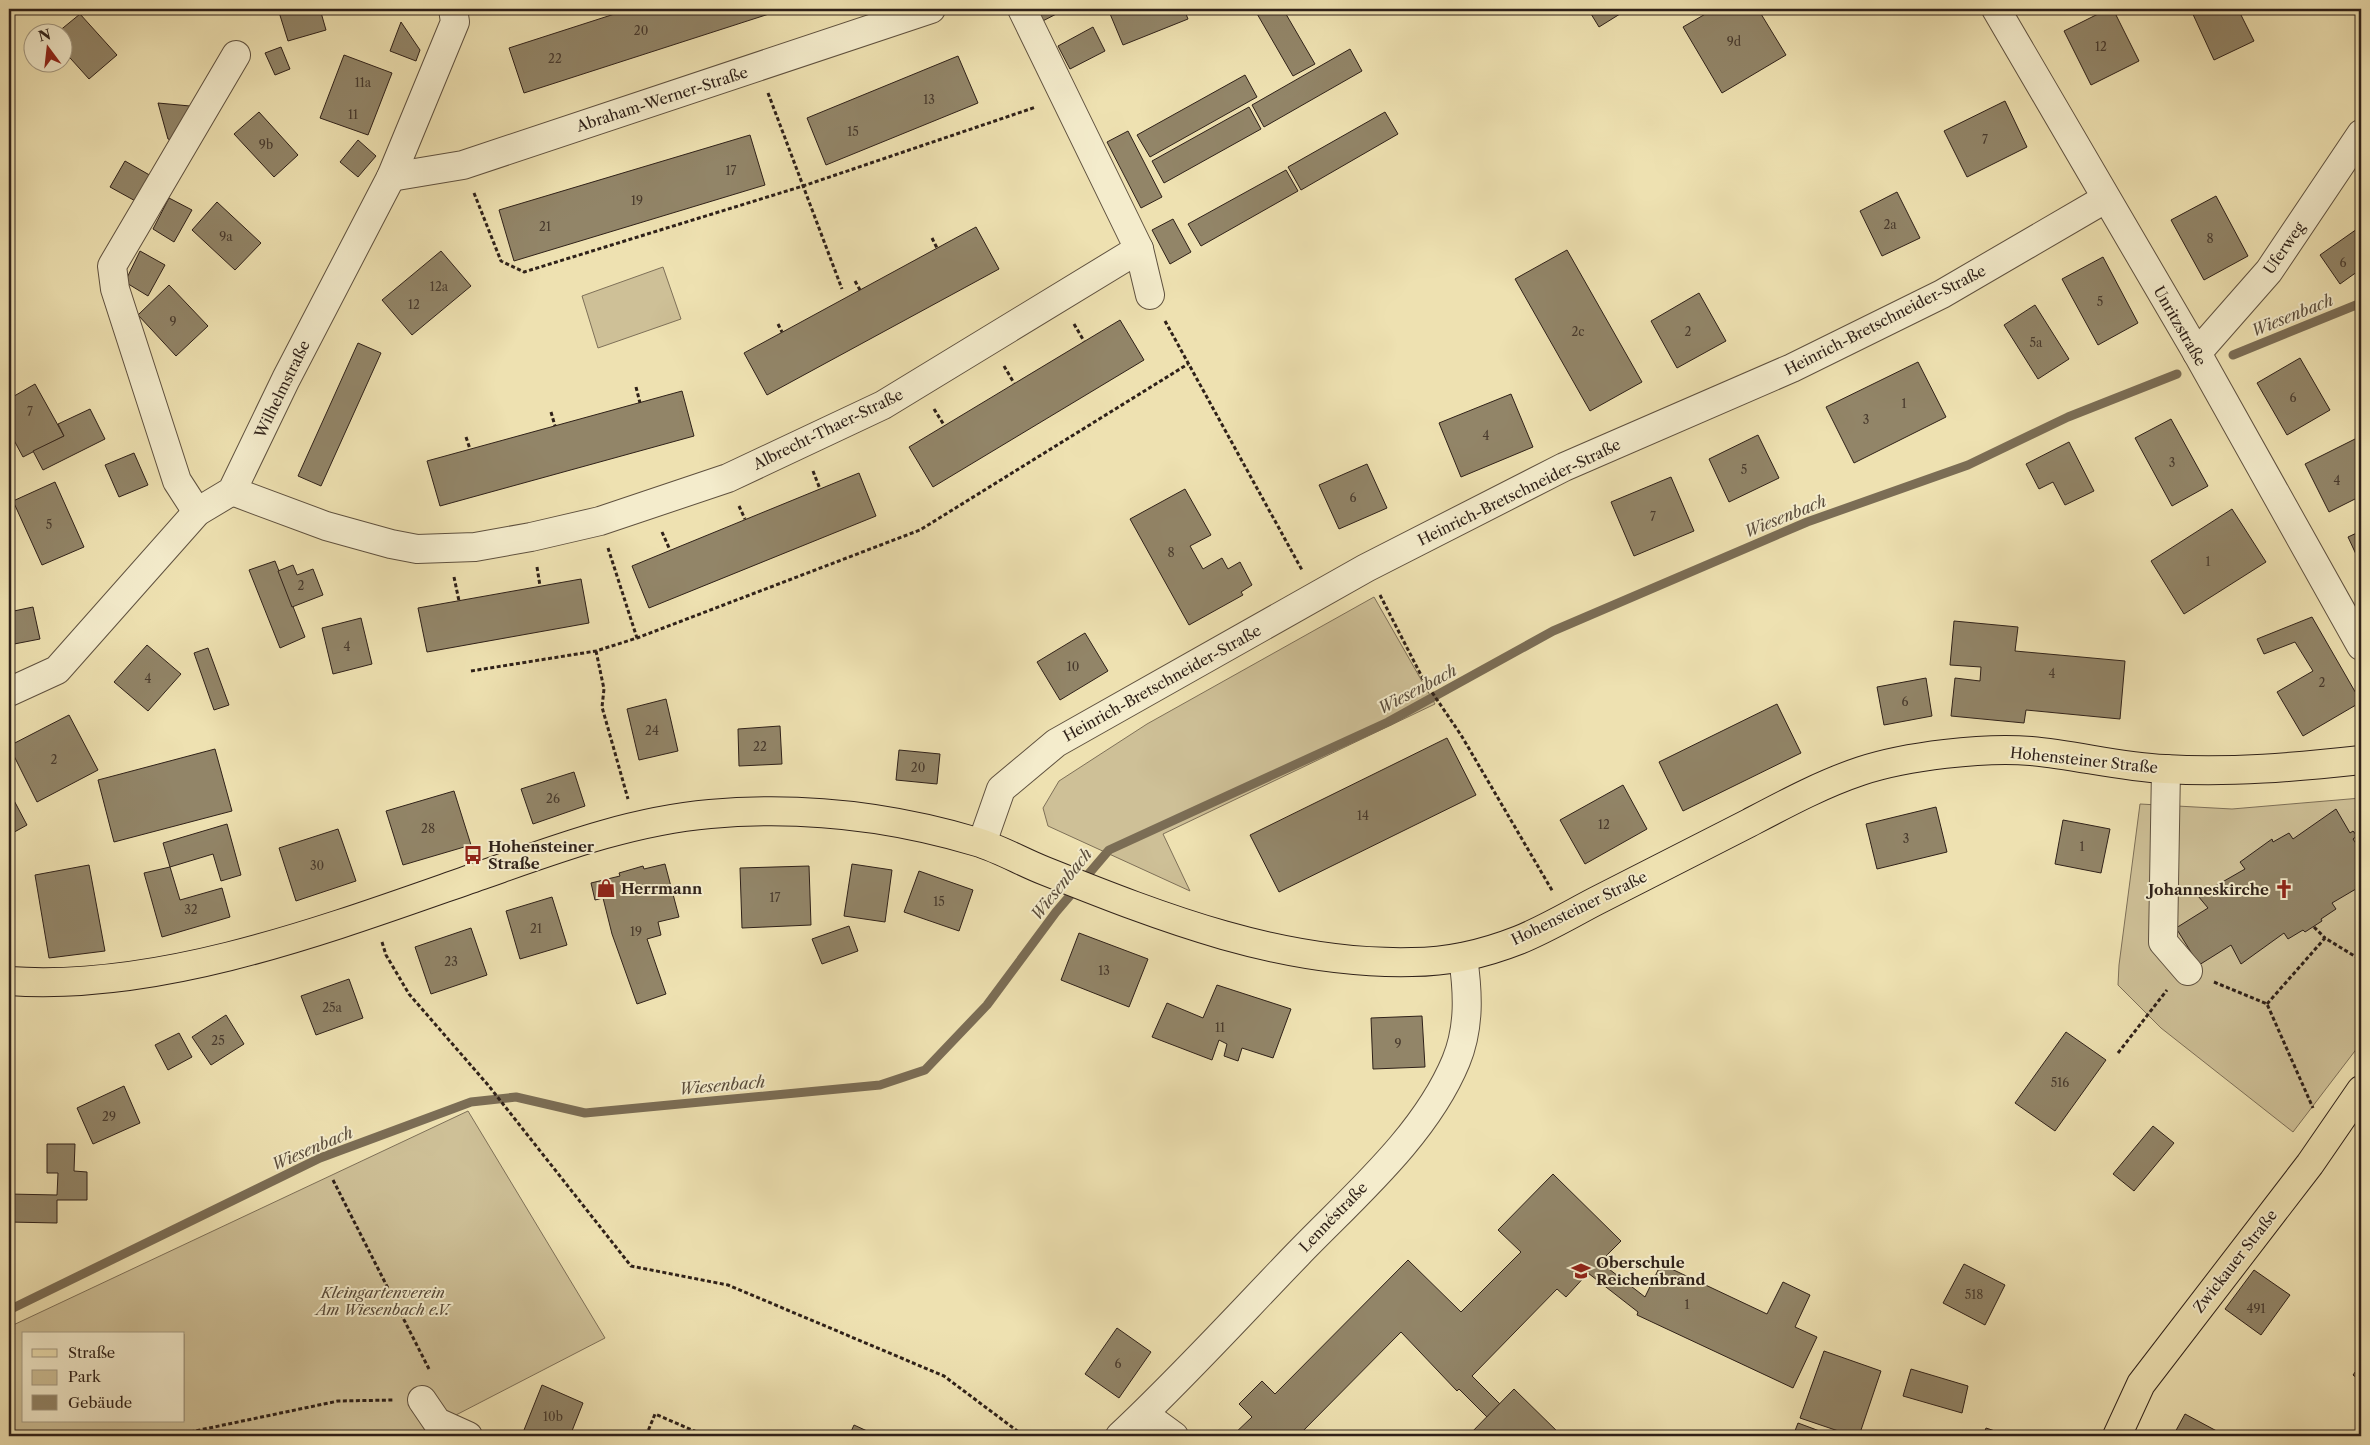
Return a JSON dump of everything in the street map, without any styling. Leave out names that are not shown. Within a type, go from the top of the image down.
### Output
[{"type":"main road","name":"Hohensteiner Straße","points":[[9,981],[36,983],[103,980],[164,971],[240,953],[371,913],[596,835],[674,818],[744,811],[807,811],[885,819],[982,843],[1043,870],[1192,927],[1278,950],[1341,958],[1412,962],[1463,957],[1519,940],[1806,794],[1869,769],[1901,761],[1975,752],[2028,751],[2166,770],[2239,769],[2361,760]]},
{"type":"main road","name":"Zwickauer Straße","points":[[2117,1436],[2141,1384],[2327,1140],[2361,1090]]},
{"type":"street","name":"Wilhelmstraße","points":[[232,491],[286,379],[391,177],[455,22],[453,9]]},
{"type":"street","name":"Abraham-Werner-Straße","points":[[391,177],[463,166],[931,9]]},
{"type":"street","points":[[1022,9],[1139,249],[1150,294]]},
{"type":"street","name":"Unritzstraße","points":[[1996,9],[2105,199],[2197,353],[2361,646]]},
{"type":"street","points":[[197,512],[177,481],[115,289],[112,266],[236,55]]},
{"type":"street","name":"Uferweg","points":[[2197,353],[2269,271],[2361,134]]},
{"type":"street","name":"Heinrich-Bretschneider-Straße","points":[[982,843],[1001,789],[1056,743],[1366,568],[1564,467],[1792,368],[1942,294],[2105,199]]},
{"type":"street","name":"Albrecht-Thaer-Straße","points":[[232,491],[326,526],[391,544],[417,549],[474,547],[531,537],[600,521],[728,478],[883,405],[1139,249]]},
{"type":"street","points":[[9,692],[57,670],[197,512],[232,491]]},
{"type":"street","points":[[2166,770],[2163,942],[2188,971]]},
{"type":"street","name":"Lennéstraße","points":[[1120,1436],[1144,1414],[1390,1158],[1433,1104],[1456,1061],[1466,1025],[1468,993],[1463,957]]},
{"type":"street","points":[[422,1400],[437,1422],[468,1436]]},
{"type":"street","points":[[1144,1414],[1174,1436]]},
{"type":"path","points":[[758,67],[842,288]]},
{"type":"path","points":[[463,166],[501,261],[524,272],[803,186],[1065,97]]},
{"type":"path","points":[[932,238],[937,248]]},
{"type":"path","points":[[855,281],[860,290]]},
{"type":"path","points":[[1150,294],[1316,596]]},
{"type":"path","points":[[778,324],[782,332]]},
{"type":"path","points":[[471,671],[596,651],[637,638],[920,530],[1188,364]]},
{"type":"path","points":[[636,387],[640,402]]},
{"type":"path","points":[[551,412],[555,426]]},
{"type":"path","points":[[466,437],[470,449]]},
{"type":"path","points":[[600,521],[637,638]]},
{"type":"path","points":[[1366,568],[1423,679],[1461,734],[1567,915]]},
{"type":"path","points":[[596,651],[604,690],[602,707],[621,772]]},
{"type":"path","points":[[371,913],[386,955],[409,994],[488,1085],[631,1266],[728,1285],[944,1376],[1024,1436]]},
{"type":"path","points":[[2314,927],[2325,938],[2361,960]]},
{"type":"path","points":[[2267,1004],[2325,938]]},
{"type":"path","points":[[2118,1053],[2160,996],[2188,971],[2267,1004],[2327,1140]]},
{"type":"path","points":[[171,1436],[338,1401],[422,1400],[431,1374],[333,1180]]},
{"type":"path","points":[[646,1436],[656,1414],[706,1436]]},
{"type":"green space","points":[[663,267],[681,319],[598,348],[582,296]]},
{"type":"green space","points":[[1374,597],[1435,704],[1163,834],[1190,891],[1048,826],[1043,808],[1059,781],[1147,724]]},
{"type":"green space","points":[[2361,798],[2361,1043],[2293,1132],[2161,1028],[2118,985],[2140,804],[2232,809]]},
{"type":"green space","name":"Kleingartenverein Am Wiesenbach e.V.","points":[[468,1111],[605,1338],[425,1431],[423,1436],[9,1436],[9,1327]]},
{"type":"building","points":[[278,9],[320,9],[326,30],[288,41]]},
{"type":"building","points":[[630,9],[771,9],[772,13],[524,93],[509,48]]},
{"type":"building","points":[[1024,9],[1066,9],[1033,26]]},
{"type":"building","points":[[1108,9],[1184,9],[1188,19],[1123,45]]},
{"type":"building","points":[[1261,9],[1283,9],[1315,64],[1293,76],[1256,12]]},
{"type":"building","points":[[1588,9],[1628,9],[1599,27]]},
{"type":"building","points":[[1714,9],[1758,9],[1786,55],[1722,93],[1683,27]]},
{"type":"building","points":[[2108,9],[2113,9],[2139,61],[2091,85],[2064,31]]},
{"type":"building","points":[[2238,9],[2254,41],[2214,60],[2191,10]]},
{"type":"building","points":[[80,14],[117,55],[89,79],[72,60],[72,22],[70,22]]},
{"type":"building","points":[[401,22],[420,50],[416,61],[390,51]]},
{"type":"building","points":[[1093,27],[1105,51],[1070,69],[1058,46]]},
{"type":"building","points":[[281,47],[290,69],[275,75],[265,53]]},
{"type":"building","points":[[1350,49],[1362,71],[1264,127],[1252,105]]},
{"type":"building","points":[[344,55],[392,73],[368,135],[320,118]]},
{"type":"building","points":[[958,56],[978,103],[826,165],[807,118]]},
{"type":"building","points":[[1245,75],[1257,97],[1150,157],[1137,135]]},
{"type":"building","points":[[2005,101],[2027,147],[1967,177],[1944,131]]},
{"type":"building","points":[[158,103],[190,106],[171,140],[168,139]]},
{"type":"building","points":[[1249,107],[1261,129],[1164,183],[1152,161]]},
{"type":"building","points":[[259,112],[298,155],[274,177],[234,134]]},
{"type":"building","points":[[1385,112],[1398,134],[1301,190],[1288,167]]},
{"type":"building","points":[[1128,131],[1162,197],[1141,208],[1107,142]]},
{"type":"building","points":[[750,135],[765,185],[514,261],[499,210]]},
{"type":"building","points":[[358,140],[376,156],[358,177],[340,162]]},
{"type":"building","points":[[125,161],[153,177],[139,203],[110,187]]},
{"type":"building","points":[[1286,170],[1298,191],[1201,246],[1188,224]]},
{"type":"building","points":[[1897,192],[1920,238],[1882,256],[1860,211]]},
{"type":"building","points":[[2216,196],[2248,256],[2204,280],[2171,220]]},
{"type":"building","points":[[169,198],[192,210],[174,242],[153,229]]},
{"type":"building","points":[[217,202],[261,243],[235,270],[192,230]]},
{"type":"building","points":[[1173,219],[1191,252],[1170,264],[1152,230]]},
{"type":"building","points":[[976,227],[999,269],[767,395],[744,353]]},
{"type":"building","points":[[2357,229],[2361,235],[2361,269],[2340,284],[2320,255]]},
{"type":"building","points":[[1567,250],[1642,382],[1590,411],[1515,279]]},
{"type":"building","points":[[140,251],[165,265],[148,296],[125,282]]},
{"type":"building","points":[[441,251],[471,286],[412,335],[382,300]]},
{"type":"building","points":[[2103,257],[2138,323],[2098,345],[2062,279]]},
{"type":"building","points":[[169,285],[208,326],[176,356],[138,315]]},
{"type":"building","points":[[1699,293],[1726,341],[1677,368],[1651,321]]},
{"type":"building","points":[[2035,305],[2069,359],[2038,379],[2004,325]]},
{"type":"building","points":[[1120,320],[1144,360],[933,487],[909,447]]},
{"type":"building","points":[[358,343],[381,353],[321,486],[298,476]]},
{"type":"building","points":[[2300,358],[2330,410],[2287,435],[2257,383]]},
{"type":"building","points":[[1918,362],[1946,417],[1854,463],[1826,407]]},
{"type":"building","points":[[35,384],[64,436],[23,457],[9,431],[9,399]]},
{"type":"building","points":[[682,391],[694,436],[440,506],[427,461]]},
{"type":"building","points":[[1511,394],[1533,447],[1461,477],[1439,423]]},
{"type":"building","points":[[90,409],[105,439],[43,470],[33,451],[64,436],[58,424]]},
{"type":"building","points":[[2171,419],[2208,486],[2172,506],[2135,438]]},
{"type":"building","points":[[1758,435],[1779,478],[1729,502],[1709,459]]},
{"type":"building","points":[[2361,436],[2361,496],[2329,512],[2305,464]]},
{"type":"building","points":[[2069,442],[2094,491],[2065,505],[2053,482],[2039,489],[2026,464]]},
{"type":"building","points":[[134,453],[148,485],[119,497],[105,465]]},
{"type":"building","points":[[1367,464],[1387,508],[1339,529],[1319,485]]},
{"type":"building","points":[[859,473],[876,516],[649,608],[632,566]]},
{"type":"building","points":[[1671,477],[1694,531],[1634,556],[1611,502]]},
{"type":"building","points":[[55,482],[84,547],[42,565],[13,501]]},
{"type":"building","points":[[1185,489],[1211,535],[1190,546],[1203,569],[1222,558],[1228,569],[1240,562],[1252,585],[1241,592],[1243,595],[1189,625],[1130,519]]},
{"type":"building","points":[[2232,509],[2266,562],[2184,614],[2151,561]]},
{"type":"building","points":[[2361,531],[2361,565],[2348,537]]},
{"type":"building","points":[[275,561],[305,637],[280,648],[249,570]]},
{"type":"building","points":[[293,565],[297,575],[313,569],[323,595],[292,607],[278,571]]},
{"type":"building","points":[[581,579],[589,623],[427,652],[418,608]]},
{"type":"building","points":[[33,607],[40,639],[9,645],[9,612]]},
{"type":"building","points":[[2312,617],[2361,702],[2303,736],[2277,692],[2313,671],[2295,642],[2264,654],[2257,639]]},
{"type":"building","points":[[361,618],[372,664],[333,674],[322,628]]},
{"type":"building","points":[[1954,621],[2018,627],[2015,651],[2125,661],[2120,719],[2026,710],[2024,723],[1951,716],[1955,678],[1980,681],[1981,667],[1950,665]]},
{"type":"building","points":[[1085,633],[1108,671],[1060,700],[1037,662]]},
{"type":"building","points":[[147,645],[181,674],[148,711],[114,682]]},
{"type":"building","points":[[208,648],[229,705],[214,710],[194,653]]},
{"type":"building","points":[[1926,678],[1932,716],[1884,725],[1877,687]]},
{"type":"building","points":[[666,699],[678,751],[639,760],[627,709]]},
{"type":"building","points":[[1777,704],[1801,753],[1683,811],[1659,762]]},
{"type":"building","points":[[69,715],[98,770],[37,802],[9,746]]},
{"type":"building","points":[[780,726],[782,764],[739,766],[738,729]]},
{"type":"building","points":[[1447,738],[1476,795],[1279,892],[1250,835]]},
{"type":"building","points":[[215,749],[232,811],[114,842],[98,780]]},
{"type":"building","points":[[899,750],[940,754],[937,784],[896,780]]},
{"type":"building","points":[[574,772],[585,806],[533,824],[521,789]]},
{"type":"building","points":[[1623,785],[1647,829],[1585,864],[1560,820]]},
{"type":"building","points":[[9,791],[27,825],[9,835]]},
{"type":"building","points":[[454,791],[471,845],[403,865],[386,811]]},
{"type":"building","points":[[1936,807],[1947,852],[1877,869],[1866,824]]},
{"type":"building","name":"Johanneskirche","points":[[2336,809],[2350,833],[2353,831],[2357,836],[2353,839],[2359,848],[2361,847],[2361,886],[2332,903],[2336,909],[2321,919],[2322,921],[2305,932],[2303,930],[2288,939],[2284,933],[2241,964],[2231,945],[2199,965],[2176,928],[2208,908],[2198,896],[2245,869],[2240,862],[2272,839],[2273,842],[2289,833],[2293,839]]},
{"type":"building","points":[[2063,820],[2110,829],[2101,873],[2055,864]]},
{"type":"building","points":[[227,824],[241,875],[221,881],[213,854],[170,867],[163,843]]},
{"type":"building","points":[[338,829],[356,881],[296,901],[279,848]]},
{"type":"building","points":[[665,864],[679,917],[658,922],[661,935],[647,939],[666,994],[637,1004],[612,934],[603,898],[595,900],[591,883],[620,876],[619,873],[643,866],[644,869]]},
{"type":"building","points":[[852,864],[892,870],[885,922],[844,916]]},
{"type":"building","points":[[89,865],[105,951],[49,958],[35,875]]},
{"type":"building","points":[[809,866],[811,925],[742,928],[740,868]]},
{"type":"building","points":[[170,867],[180,900],[222,888],[230,917],[162,937],[144,873]]},
{"type":"building","points":[[919,871],[973,890],[959,931],[904,912]]},
{"type":"building","points":[[552,897],[567,945],[520,959],[506,911]]},
{"type":"building","points":[[849,926],[858,951],[822,964],[812,939]]},
{"type":"building","points":[[471,928],[487,975],[431,994],[415,947]]},
{"type":"building","points":[[1079,933],[1148,959],[1129,1007],[1061,980]]},
{"type":"building","points":[[349,979],[363,1018],[316,1035],[301,996]]},
{"type":"building","points":[[1217,985],[1291,1009],[1273,1058],[1242,1048],[1238,1061],[1224,1056],[1227,1044],[1219,1040],[1212,1060],[1152,1037],[1167,1003],[1203,1018]]},
{"type":"building","points":[[226,1015],[244,1044],[211,1065],[192,1037]]},
{"type":"building","points":[[1422,1016],[1425,1067],[1373,1069],[1371,1018]]},
{"type":"building","points":[[2066,1032],[2106,1060],[2055,1131],[2015,1103]]},
{"type":"building","points":[[179,1033],[192,1057],[168,1070],[155,1045]]},
{"type":"building","points":[[124,1086],[140,1123],[93,1144],[77,1108]]},
{"type":"building","points":[[2153,1126],[2174,1143],[2134,1191],[2113,1174]]},
{"type":"building","points":[[47,1144],[75,1144],[74,1171],[87,1172],[87,1200],[57,1200],[57,1223],[9,1222],[9,1194],[57,1195],[58,1173],[47,1173]]},
{"type":"building","points":[[1553,1174],[1621,1241],[1600,1262],[1645,1297],[1661,1264],[1767,1314],[1783,1282],[1810,1295],[1795,1327],[1817,1337],[1793,1388],[1637,1315],[1638,1312],[1588,1273],[1566,1297],[1557,1289],[1472,1376],[1500,1404],[1487,1417],[1459,1389],[1457,1391],[1401,1332],[1298,1436],[1232,1436],[1252,1417],[1239,1404],[1262,1381],[1275,1394],[1408,1260],[1461,1312],[1521,1252],[1498,1230]]},
{"type":"building","points":[[1964,1264],[2005,1285],[1985,1325],[1943,1303]]},
{"type":"building","points":[[2254,1270],[2290,1295],[2261,1335],[2225,1309]]},
{"type":"building","points":[[1117,1328],[1151,1352],[1119,1398],[1085,1374]]},
{"type":"building","points":[[1824,1351],[1881,1371],[1859,1436],[1853,1436],[1800,1418]]},
{"type":"building","points":[[2361,1364],[2361,1381],[2353,1375]]},
{"type":"building","points":[[1911,1369],[1968,1386],[1962,1413],[1903,1396]]},
{"type":"building","points":[[542,1385],[583,1403],[570,1436],[537,1436],[524,1430]]},
{"type":"building","points":[[1514,1389],[1562,1436],[1468,1436]]},
{"type":"building","points":[[2185,1414],[2226,1436],[2173,1436]]},
{"type":"building","points":[[1798,1423],[1833,1436],[1793,1436]]},
{"type":"building","points":[[854,1425],[878,1436],[849,1436]]},
{"type":"building","points":[[1986,1428],[2010,1436],[1983,1436]]},
{"type":"building","points":[[662,1432],[672,1436],[660,1436]]},
{"type":"waterway","name":"Wiesenbach","points":[[2233,355],[2361,303]]},
{"type":"waterway","name":"Wiesenbach","points":[[9,1310],[320,1158],[471,1102],[516,1097],[585,1113],[880,1085],[925,1070],[987,1005],[1056,912],[1109,850],[1388,722],[1553,631],[1807,522],[1968,465],[2068,417],[2177,374]]},
{"type":"place","name":"Hohensteiner Straße","points":[[473,855]]},
{"type":"place","name":"Herrmann","points":[[606,888]]},
{"type":"place","name":"Johanneskirche","points":[[2284,889]]},
{"type":"place","name":"Oberschule Reichenbrand","points":[[1581,1271]]}]
